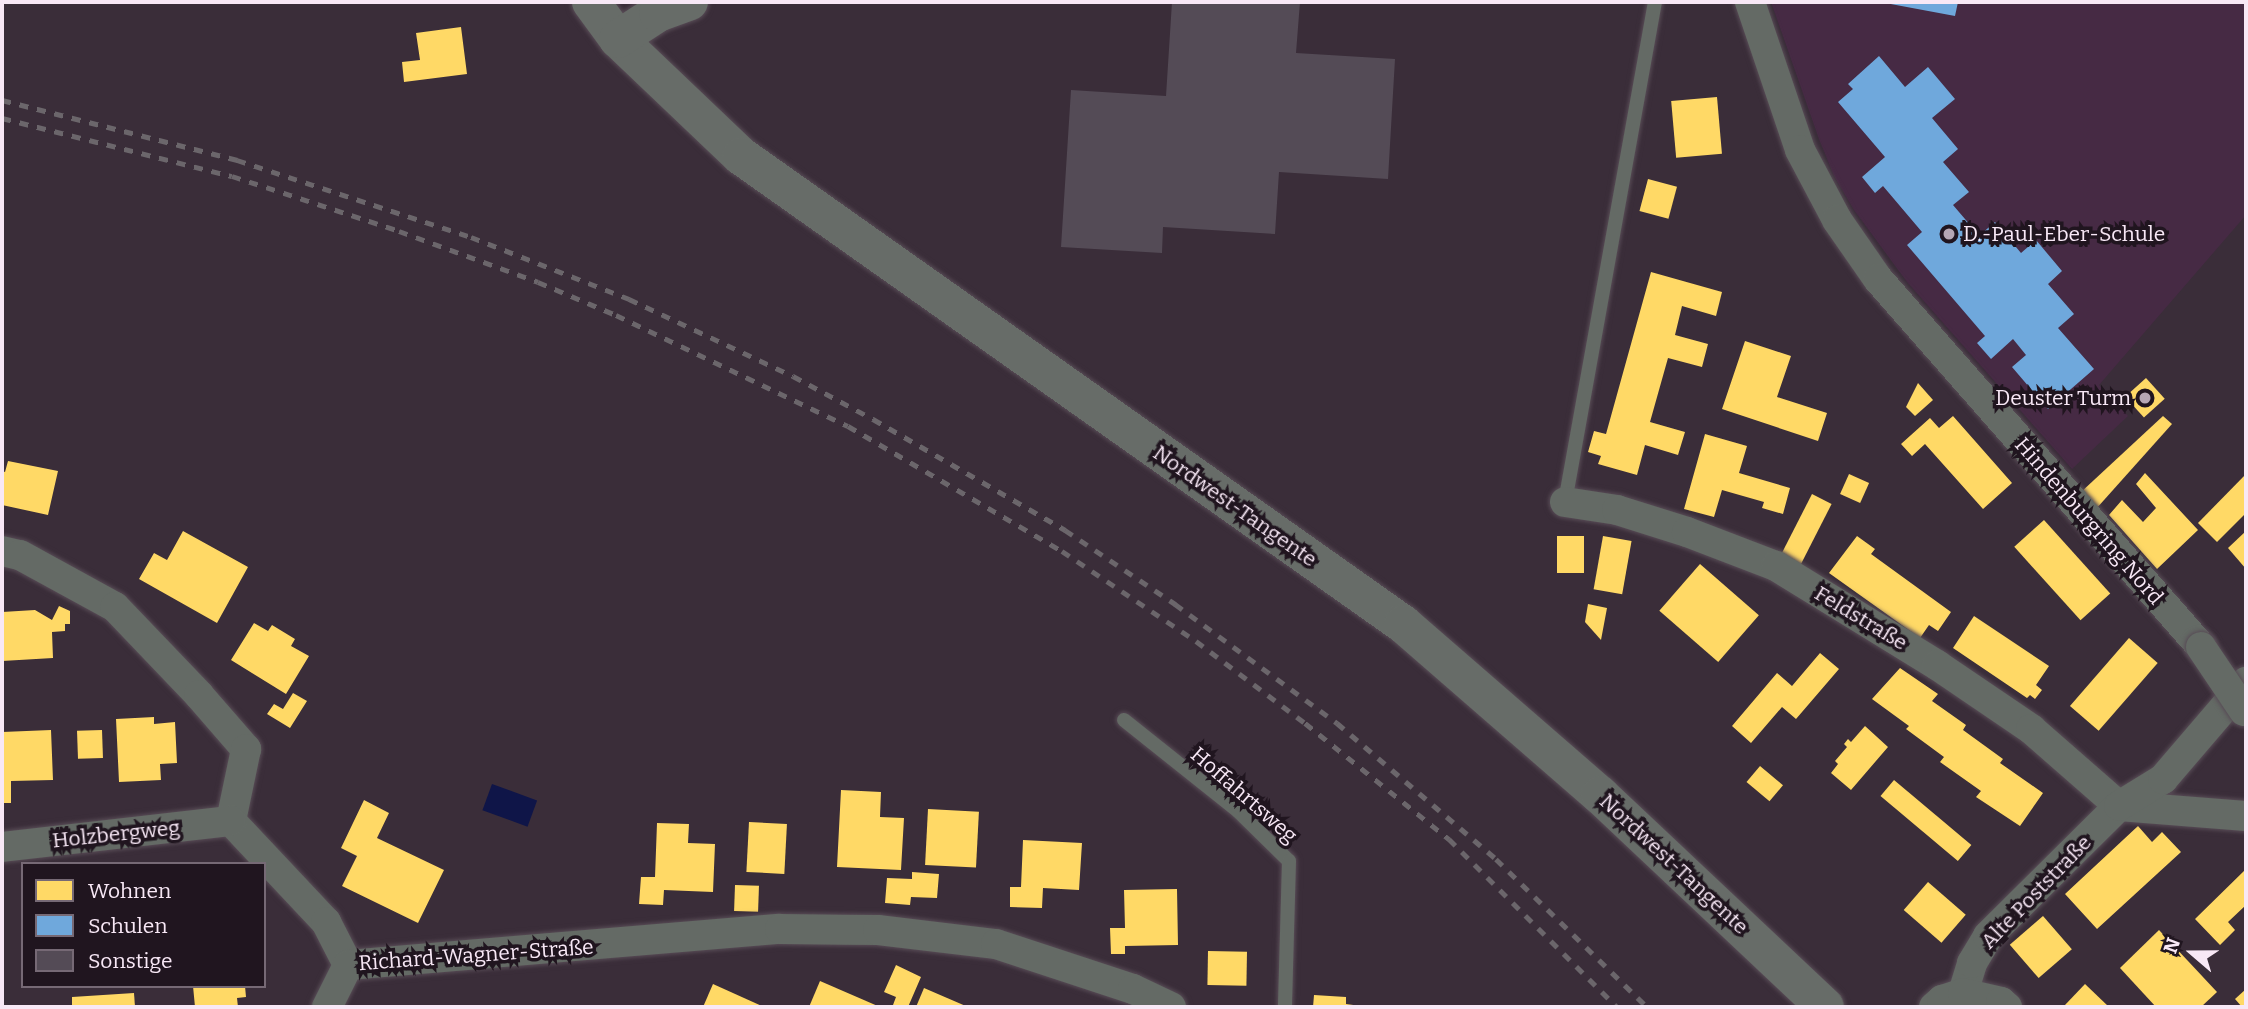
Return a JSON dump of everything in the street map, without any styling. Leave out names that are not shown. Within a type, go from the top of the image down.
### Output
[{"type":"main road","name":"Nordwest-Tangente","points":[[591,2],[618,39],[741,156],[1403,624],[1600,795],[1825,1007]]},
{"type":"main road","points":[[618,39],[658,13],[689,2]]},
{"type":"street","name":"Hindenburgring Nord","points":[[1749,2],[1800,150],[1843,230],[1878,279],[2201,647],[2245,703]]},
{"type":"street","name":"Feldstraße","points":[[1565,502],[1617,510],[1687,531],[1776,566],[1937,665],[2031,729],[2119,806]]},
{"type":"street","points":[[2,551],[20,555],[115,607],[246,750],[231,821]]},
{"type":"street","name":"Alte Poststraße","points":[[1964,993],[1972,963],[1988,936],[2119,806],[2163,779],[2245,703]]},
{"type":"street","points":[[2119,806],[2246,816]]},
{"type":"street","name":"Holzbergweg","points":[[2,847],[231,821]]},
{"type":"street","name":"Richard-Wagner-Straße","points":[[231,821],[326,922],[348,965],[780,929],[878,930],[996,944],[1133,989],[1171,1007]]},
{"type":"street","points":[[327,1007],[348,965]]},
{"type":"street","points":[[1934,1007],[1942,1000],[1964,993],[2001,1002],[2007,1007]]},
{"type":"lane","points":[[1565,502],[1655,2]]},
{"type":"lane","name":"Hoffahrtsweg","points":[[1124,720],[1238,811],[1289,861],[1285,1007]]},
{"type":"shaded area","points":[[1771,2],[2246,2],[2246,215],[2099,385],[2128,416],[2072,469],[1907,282],[1854,210],[1834,176],[1819,139]]},
{"type":"shaded area","points":[[492,784],[537,800],[528,827],[482,810]]},
{"type":"building: Wohnen","points":[[461,27],[467,74],[404,82],[402,62],[420,60],[416,33]]},
{"type":"building: Wohnen","points":[[1717,97],[1722,154],[1676,158],[1671,101]]},
{"type":"building: Wohnen","points":[[1648,179],[1677,187],[1668,219],[1639,211]]},
{"type":"building: Wohnen","points":[[1651,272],[1722,292],[1716,316],[1682,306],[1675,335],[1708,344],[1702,367],[1668,358],[1650,422],[1685,432],[1678,455],[1645,445],[1637,475],[1598,464],[1601,456],[1588,452],[1594,431],[1606,434]]},
{"type":"building: Wohnen","points":[[1745,341],[1791,356],[1777,397],[1827,413],[1818,441],[1722,409]]},
{"type":"building: Wohnen","name":"Deuster Turm","points":[[2146,378],[2165,399],[2144,418],[2125,397]]},
{"type":"building: Wohnen","points":[[1918,383],[1933,400],[1915,416],[1906,407]]},
{"type":"building: Wohnen","points":[[1953,416],[2012,483],[1983,509],[1925,444],[1912,456],[1901,444],[1930,418],[1939,428]]},
{"type":"building: Wohnen","points":[[2163,416],[2172,424],[2096,509],[2080,493]]},
{"type":"building: Wohnen","points":[[1705,434],[1747,446],[1739,473],[1790,488],[1783,514],[1762,508],[1764,502],[1722,490],[1714,517],[1684,509]]},
{"type":"building: Wohnen","points":[[8,461],[58,471],[48,515],[2,505],[2,471],[5,472]]},
{"type":"building: Wohnen","points":[[2145,473],[2198,530],[2157,569],[2109,515],[2122,500],[2143,522],[2156,508],[2136,484]]},
{"type":"building: Wohnen","points":[[1849,474],[1869,483],[1860,503],[1840,494]]},
{"type":"building: Wohnen","points":[[2246,474],[2246,513],[2217,542],[2198,523]]},
{"type":"building: Wohnen","points":[[1812,494],[1832,504],[1801,565],[1781,555]]},
{"type":"building: Wohnen","points":[[2044,520],[2110,594],[2081,620],[2014,547]]},
{"type":"building: Wohnen","points":[[183,531],[248,567],[217,623],[139,579],[154,553],[167,560]]},
{"type":"building: Wohnen","points":[[2246,531],[2246,569],[2228,548]]},
{"type":"building: Wohnen","points":[[1557,536],[1584,536],[1584,573],[1557,573]]},
{"type":"building: Wohnen","points":[[1603,536],[1632,541],[1622,594],[1594,589]]},
{"type":"building: Wohnen","points":[[1857,536],[1875,549],[1871,554],[1951,612],[1938,631],[1929,625],[1920,638],[1829,573]]},
{"type":"building: Wohnen","points":[[1700,564],[1759,615],[1718,662],[1659,611]]},
{"type":"building: Wohnen","points":[[1588,604],[1607,608],[1601,640],[1585,622]]},
{"type":"building: Wohnen","points":[[59,606],[70,611],[70,624],[65,624],[65,631],[52,632],[53,658],[2,661],[2,612],[35,610],[52,620]]},
{"type":"building: Wohnen","points":[[1974,616],[2049,666],[2036,685],[2042,690],[2035,699],[2030,695],[2027,698],[1953,648]]},
{"type":"building: Wohnen","points":[[254,623],[268,631],[272,625],[295,639],[291,646],[309,656],[286,694],[231,660]]},
{"type":"building: Wohnen","points":[[2129,638],[2158,663],[2099,731],[2070,706]]},
{"type":"building: Wohnen","points":[[1820,653],[1839,669],[1796,719],[1782,707],[1751,743],[1732,726],[1777,673],[1792,686]]},
{"type":"building: Wohnen","points":[[1900,668],[1938,694],[1932,701],[1966,725],[1963,730],[2003,759],[2000,763],[2043,793],[2020,826],[1976,797],[1981,791],[1940,762],[1944,757],[1906,729],[1909,726],[1872,699]]},
{"type":"building: Wohnen","points":[[293,693],[307,701],[290,728],[267,714],[274,704],[283,709]]},
{"type":"building: Wohnen","points":[[154,717],[154,724],[175,722],[177,763],[160,764],[161,780],[119,782],[116,719]]},
{"type":"building: Wohnen","points":[[1865,726],[1888,747],[1851,790],[1831,773],[1838,764],[1835,761],[1847,747],[1844,744],[1848,739],[1851,742]]},
{"type":"building: Wohnen","points":[[51,730],[53,780],[11,781],[11,803],[2,803],[2,732]]},
{"type":"building: Wohnen","points":[[102,730],[103,758],[78,759],[77,731]]},
{"type":"building: Wohnen","points":[[1760,766],[1783,785],[1769,801],[1747,782]]},
{"type":"building: Wohnen","points":[[1894,780],[1971,845],[1958,861],[1881,796]]},
{"type":"building: Wohnen","points":[[841,790],[881,792],[880,817],[904,818],[901,870],[837,867]]},
{"type":"building: Wohnen","points":[[364,800],[389,813],[377,838],[444,870],[418,923],[342,886],[357,856],[341,848]]},
{"type":"building: Wohnen","points":[[928,809],[979,812],[976,868],[925,865]]},
{"type":"building: Wohnen","points":[[749,822],[787,824],[784,874],[746,872]]},
{"type":"building: Wohnen","points":[[657,823],[689,824],[688,843],[715,844],[713,892],[664,890],[663,905],[639,904],[641,877],[655,877]]},
{"type":"building: Wohnen","points":[[2138,826],[2152,842],[2162,832],[2181,852],[2097,929],[2065,894]]},
{"type":"building: Wohnen","points":[[1023,840],[1082,843],[1079,890],[1043,888],[1042,908],[1010,907],[1010,887],[1021,887]]},
{"type":"building: Wohnen","points":[[2246,869],[2246,905],[2228,922],[2235,930],[2220,945],[2195,919]]},
{"type":"building: Wohnen","points":[[912,872],[939,874],[937,898],[911,897],[910,905],[885,903],[887,878],[912,879]]},
{"type":"building: Wohnen","points":[[1928,882],[1966,915],[1941,943],[1904,910]]},
{"type":"building: Wohnen","points":[[735,885],[759,886],[758,912],[734,911]]},
{"type":"building: Wohnen","points":[[1177,889],[1178,945],[1125,946],[1125,954],[1111,954],[1110,928],[1125,928],[1124,890]]},
{"type":"building: Wohnen","points":[[2043,916],[2072,949],[2039,978],[2010,945]]},
{"type":"building: Wohnen","points":[[2159,930],[2217,992],[2201,1007],[2156,1007],[2120,968]]},
{"type":"building: Wohnen","points":[[1208,951],[1247,952],[1246,986],[1207,985]]},
{"type":"building: Wohnen","points":[[896,965],[921,977],[908,1007],[893,1005],[896,997],[884,992]]},
{"type":"building: Wohnen","points":[[820,981],[880,1007],[809,1007]]},
{"type":"building: Wohnen","points":[[713,984],[764,1007],[703,1007]]},
{"type":"building: Wohnen","points":[[2085,984],[2109,1007],[2065,1005]]},
{"type":"building: Wohnen","points":[[193,988],[245,988],[246,997],[237,998],[238,1007],[195,1007]]},
{"type":"building: Wohnen","points":[[924,988],[968,1007],[916,1007]]},
{"type":"building: Wohnen","points":[[2246,989],[2246,1007],[2242,1007],[2235,999]]},
{"type":"building: Wohnen","points":[[134,993],[135,1007],[72,1007],[72,997]]},
{"type":"building: Wohnen","points":[[1314,995],[1346,997],[1346,1004],[1368,1007],[1313,1007]]},
{"type":"building: Schulen","points":[[1880,2],[1958,2],[1955,16]]},
{"type":"building: Schulen","name":"D.-Paul-Eber-Schule","points":[[1879,56],[1905,87],[1928,67],[1955,99],[1932,118],[1958,149],[1943,162],[1969,192],[1953,205],[1980,235],[1995,222],[2021,253],[2036,240],[2062,271],[2048,284],[2074,314],[2058,328],[2094,369],[2048,409],[2012,367],[2026,355],[2013,339],[1991,359],[1977,343],[1985,336],[1907,245],[1922,232],[1883,186],[1875,193],[1862,177],[1885,157],[1838,102],[1853,89],[1848,84]]},
{"type":"building: Sonstige","points":[[1172,2],[1300,2],[1296,53],[1395,59],[1388,179],[1279,172],[1275,234],[1163,227],[1162,253],[1061,247],[1071,90],[1166,96]]},
{"type":"railway","points":[[2,100],[237,160],[471,237],[629,299],[793,376],[873,419],[1065,530],[1175,604],[1337,723],[1496,859],[1647,1007]]},
{"type":"railway","points":[[2,118],[232,176],[399,231],[538,282],[616,315],[848,426],[1062,551],[1196,641],[1305,723],[1449,839],[1617,1007]]},
{"type":"place","name":"D.-Paul-Eber-Schule","points":[[1949,234]]},
{"type":"place","name":"Deuster Turm","points":[[2145,398]]}]
